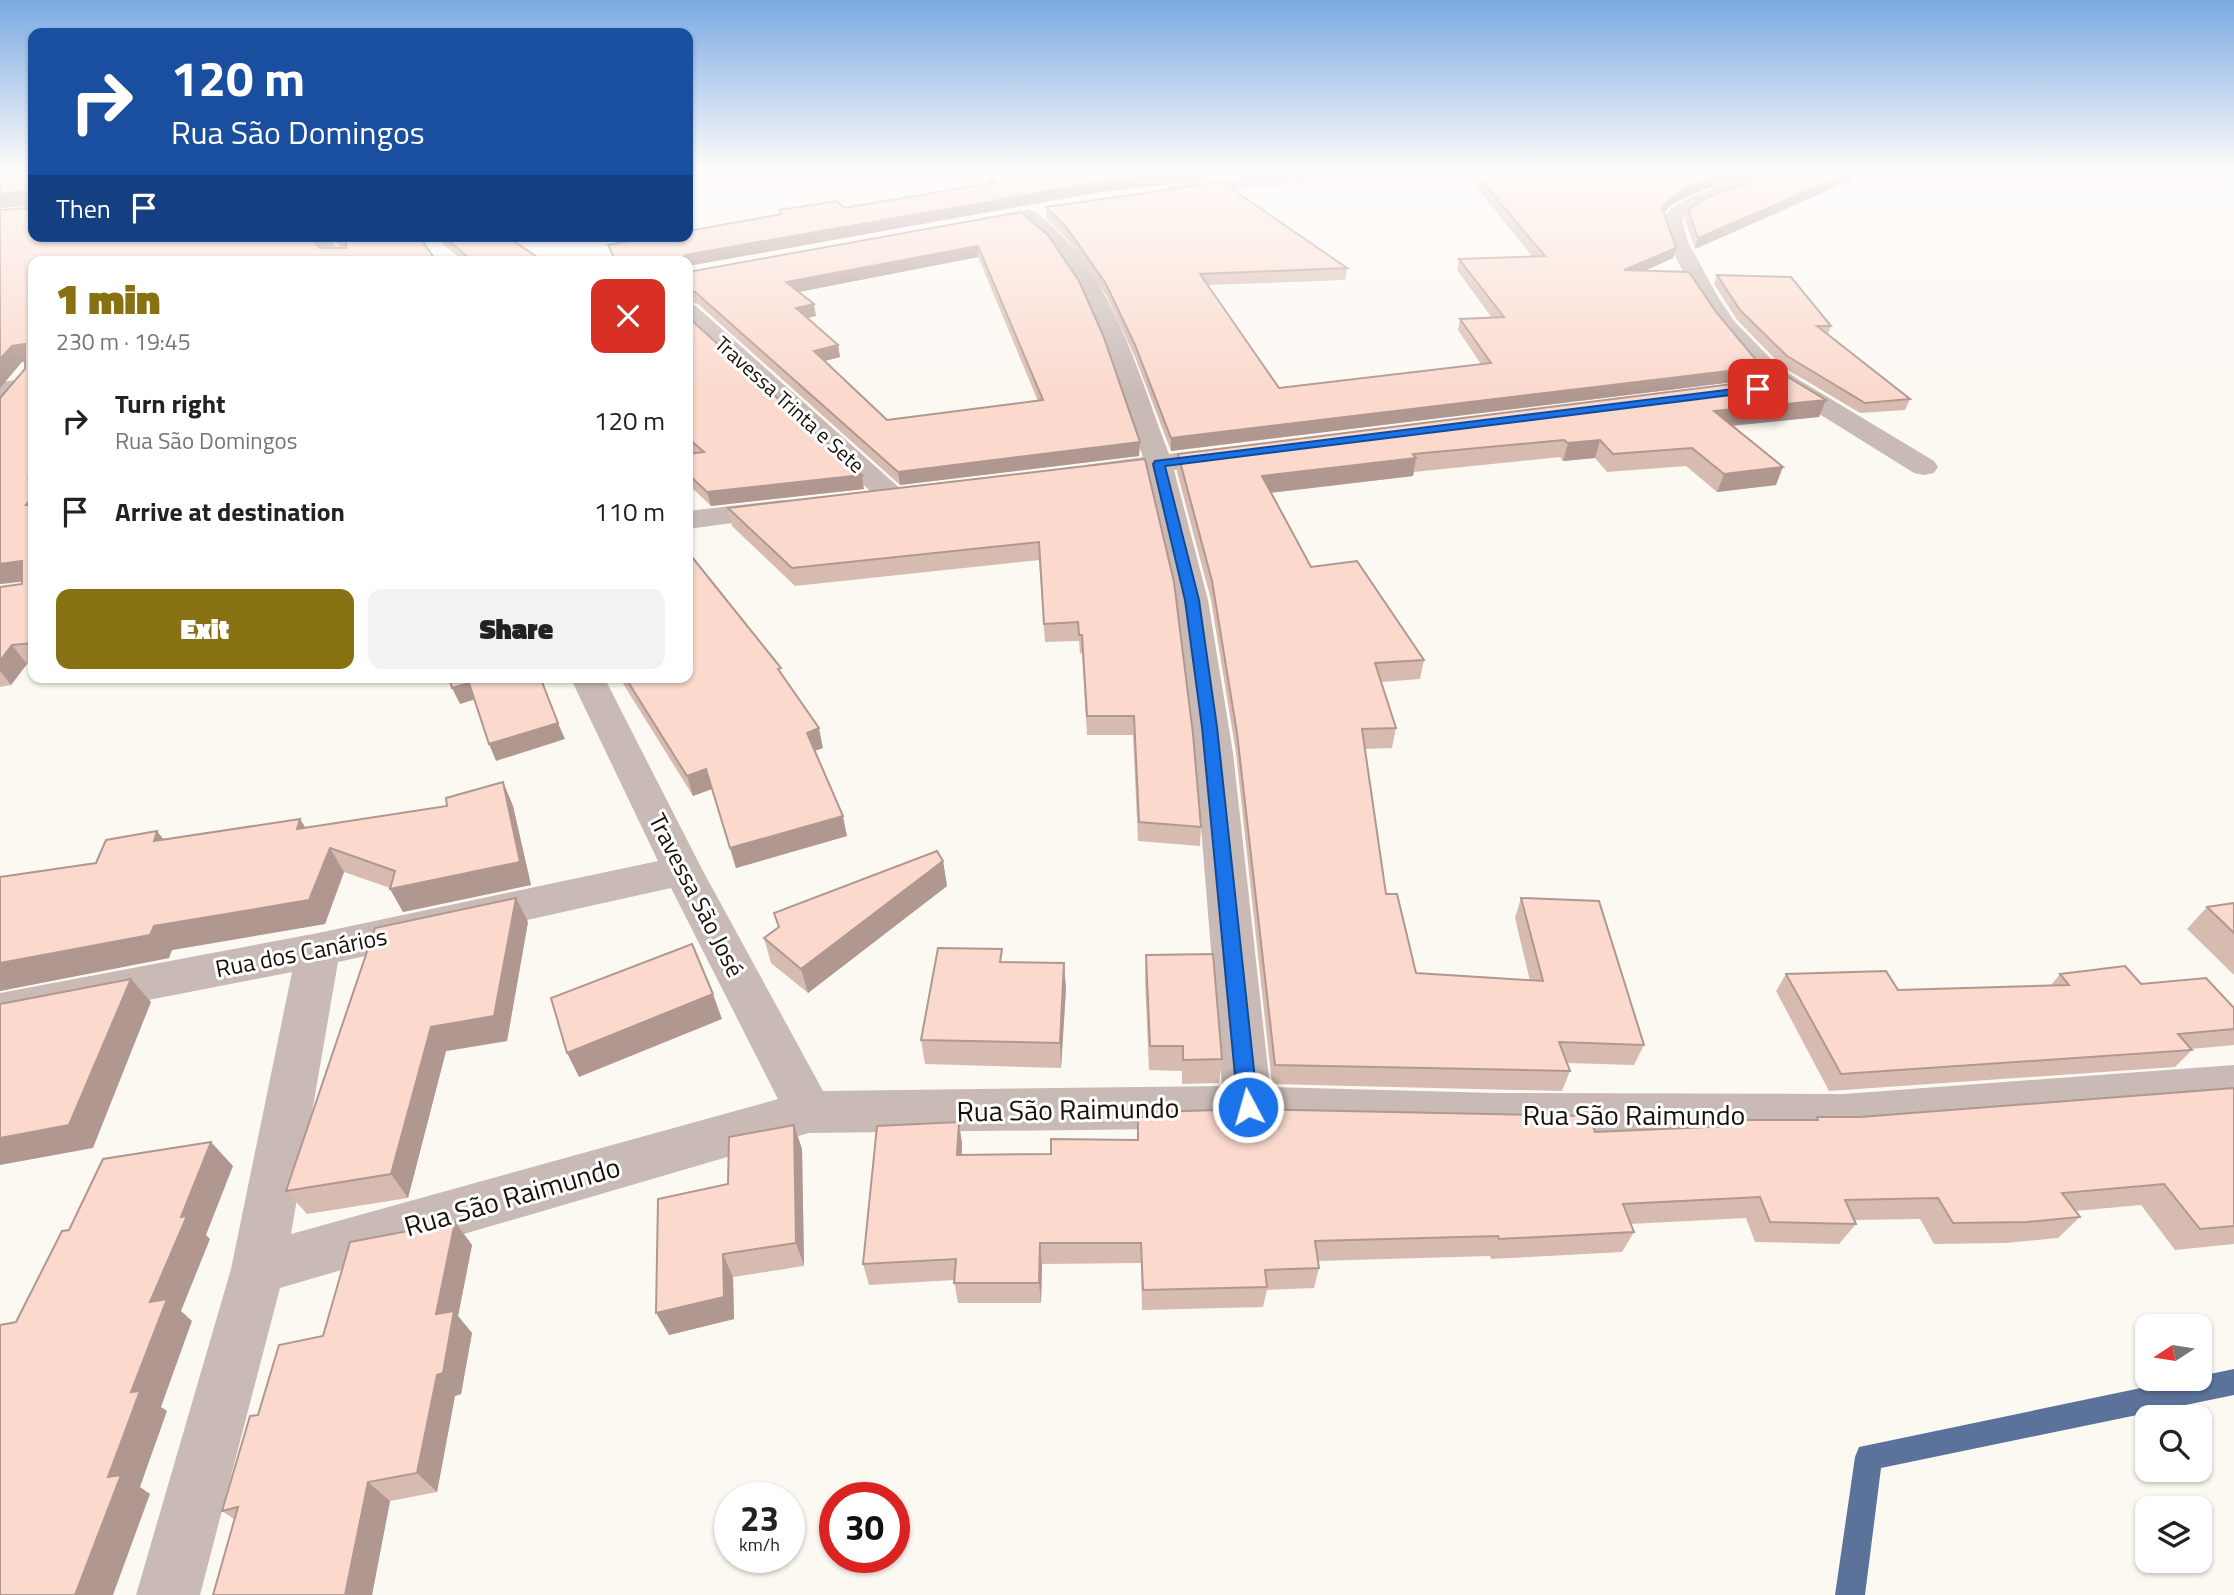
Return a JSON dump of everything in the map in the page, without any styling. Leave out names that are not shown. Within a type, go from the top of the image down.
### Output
[{"type":"street","points":[[1060,245],[1083,275],[1109,327],[1159,464],[1192,600],[1208,714],[1248,1107]]},
{"type":"street","points":[[1680,245],[1707,297],[1765,381],[1924,467]]},
{"type":"street","name":"Travessa Trinta e Sete","points":[[693,315],[907,495],[866,500]]},
{"type":"street","points":[[0,408],[21,383]]},
{"type":"street","points":[[1066,475],[1254,452]]},
{"type":"street","points":[[693,519],[811,506]]},
{"type":"street","name":"Travessa São José","points":[[590,683],[683,871],[809,1112]]},
{"type":"street","name":"Rua dos Canários","points":[[0,1011],[318,950],[683,871]]},
{"type":"street","points":[[169,1595],[258,1269],[318,950]]},
{"type":"street","name":"Rua São Raimundo","points":[[258,1269],[809,1112],[1248,1107],[1497,1114],[1844,1115],[2234,1085]]},
{"type":"building","points":[[0,245],[318,245],[320,248],[346,248],[346,245],[425,245],[433,256],[28,256],[28,643],[12,645],[0,661],[0,587],[22,584],[22,561],[0,564],[0,398],[25,369],[25,344],[12,346],[0,359]]},
{"type":"building","points":[[454,245],[520,245],[536,256],[467,256]]},
{"type":"building","points":[[608,245],[739,245],[684,256],[614,256]]},
{"type":"building","points":[[835,245],[1055,245],[1079,281],[1103,335],[1140,442],[898,472],[695,292],[693,271]],"holes":[[[978,246],[1043,400],[887,420],[814,351],[838,345],[796,308],[814,304],[786,282]]]},
{"type":"building","points":[[1079,245],[1314,245],[1347,268],[1200,274],[1279,388],[1491,363],[1460,319],[1504,317],[1459,259],[1545,256],[1536,245],[1675,245],[1676,248],[1624,270],[1689,272],[1716,312],[1762,367],[1171,438],[1135,345],[1106,284]]},
{"type":"building","points":[[1717,275],[1791,277],[1831,326],[1817,326],[1910,399],[1865,403],[1787,356],[1740,310]]},
{"type":"building","points":[[693,322],[862,475],[707,492],[693,479],[693,453],[704,452],[693,442]]},
{"type":"building","points":[[1788,377],[1826,400],[1714,411],[1783,467],[1724,474],[1692,448],[1613,454],[1600,440],[1568,443],[1564,440],[1413,454],[1416,458],[1262,476],[1311,567],[1357,561],[1424,660],[1375,663],[1396,728],[1362,729],[1386,894],[1397,894],[1416,973],[1543,981],[1521,898],[1599,901],[1644,1045],[1559,1042],[1570,1071],[1275,1065],[1237,733],[1212,581],[1178,454]]},
{"type":"building","points":[[1145,459],[1174,582],[1193,734],[1201,827],[1139,822],[1134,716],[1087,716],[1082,635],[1079,635],[1078,622],[1044,624],[1039,542],[792,568],[728,508]]},
{"type":"building","points":[[693,558],[781,668],[778,669],[819,728],[807,733],[843,816],[730,848],[706,769],[687,776],[629,683],[693,683]]},
{"type":"building","points":[[451,683],[469,683],[452,688]]},
{"type":"building","points":[[469,683],[542,683],[558,723],[489,744]]},
{"type":"building","points":[[503,782],[520,862],[390,889],[395,871],[330,848],[309,900],[154,926],[150,935],[0,963],[0,877],[96,863],[106,840],[157,831],[154,841],[300,819],[297,829],[447,806],[446,798]]},
{"type":"building","points":[[937,851],[943,861],[801,969],[764,938],[779,927],[774,913]]},
{"type":"building","points":[[516,898],[494,1016],[431,1027],[391,1174],[286,1191],[375,928]]},
{"type":"building","points":[[2234,903],[2234,933],[2207,907]]},
{"type":"building","points":[[692,944],[713,994],[567,1053],[551,998]]},
{"type":"building","points":[[938,948],[1002,949],[1000,962],[1064,963],[1060,1043],[921,1040]]},
{"type":"building","points":[[1213,954],[1222,1059],[1183,1060],[1183,1046],[1150,1046],[1146,955]]},
{"type":"building","points":[[2125,966],[2141,984],[2206,978],[2234,1008],[2234,1029],[2178,1034],[2192,1050],[1841,1074],[1786,974],[1886,971],[1898,990],[2069,985],[2060,974]]},
{"type":"building","points":[[131,979],[69,1125],[0,1138],[0,1004]]},
{"type":"building","points":[[2234,1088],[2234,1226],[2200,1229],[2164,1184],[2062,1193],[2080,1217],[2027,1222],[1953,1223],[1938,1198],[1845,1200],[1856,1224],[1770,1222],[1760,1197],[1623,1204],[1634,1232],[1499,1239],[1498,1236],[1315,1241],[1319,1268],[1265,1270],[1267,1287],[1143,1290],[1141,1243],[1040,1243],[1039,1283],[954,1283],[956,1259],[863,1264],[877,1126],[959,1122],[957,1155],[1051,1154],[1051,1139],[1138,1140],[1138,1117],[1153,1117],[1153,1112],[1251,1109],[1589,1116],[1595,1132],[1731,1126],[1729,1120],[1818,1120],[1817,1117],[1860,1117]]},
{"type":"building","points":[[794,1125],[796,1243],[723,1254],[724,1297],[656,1313],[658,1199],[728,1184],[729,1137]]},
{"type":"building","points":[[211,1142],[181,1217],[187,1216],[150,1302],[167,1299],[131,1392],[140,1391],[108,1477],[121,1475],[75,1595],[0,1595],[0,1325],[16,1322],[62,1231],[69,1230],[103,1159]]},
{"type":"building","points":[[455,1222],[436,1314],[454,1311],[443,1373],[437,1375],[417,1473],[368,1482],[345,1595],[213,1595],[238,1507],[222,1511],[250,1416],[258,1415],[279,1345],[323,1336],[350,1242]]},
{"type":"waterway","points":[[1850,1595],[1869,1457],[2234,1382]]},
{"type":"route","points":[[1248,1107],[1210,727],[1192,600],[1159,464],[1758,389]]}]
